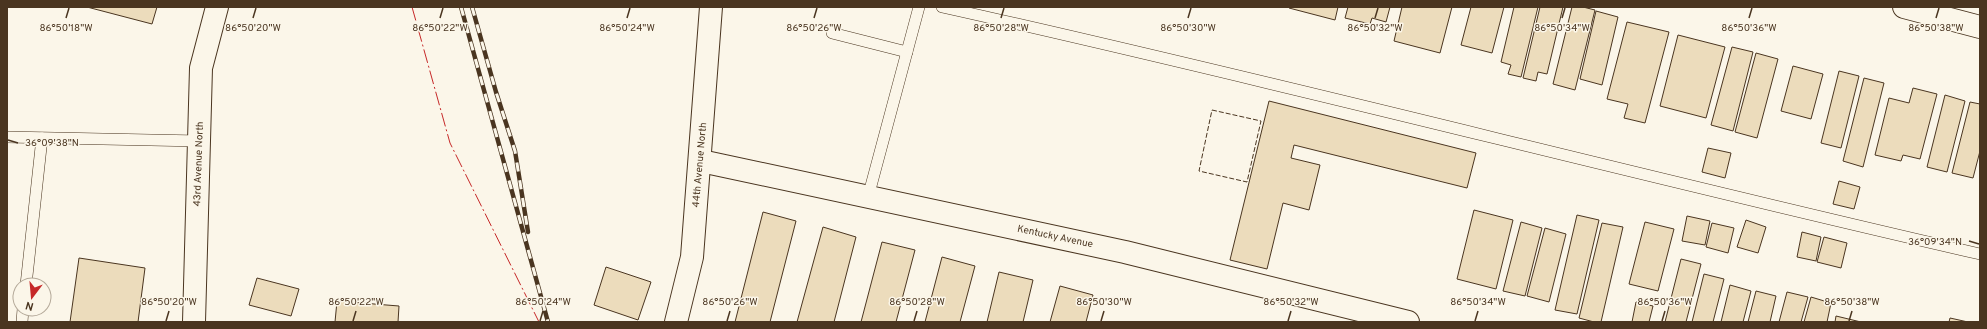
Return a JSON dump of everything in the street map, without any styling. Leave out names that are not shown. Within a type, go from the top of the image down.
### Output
[{"type":"street","name":"43rd Avenue North","points":[[194,322],[201,68],[217,7]]},
{"type":"street","name":"44th Avenue North","points":[[676,322],[692,257],[701,161],[711,7]]},
{"type":"street","points":[[1915,8],[1980,26]]},
{"type":"street","name":"Kentucky Avenue","points":[[701,161],[1125,252],[1408,322]]},
{"type":"lane","points":[[868,196],[919,7]]},
{"type":"lane","points":[[942,7],[1135,51],[1857,226],[1980,254]]},
{"type":"lane","points":[[832,33],[907,52]]},
{"type":"lane","points":[[7,137],[199,141]]},
{"type":"lane","points":[[27,277],[42,138]]},
{"type":"building","points":[[87,7],[157,7],[152,24]]},
{"type":"building","points":[[1289,7],[1338,7],[1335,20]]},
{"type":"building","points":[[1348,7],[1390,7],[1386,22],[1372,18],[1370,24],[1345,18]]},
{"type":"building","points":[[1402,7],[1452,7],[1440,53],[1394,41]]},
{"type":"building","points":[[1471,7],[1504,7],[1492,53],[1461,45]]},
{"type":"building","points":[[1514,7],[1538,7],[1521,77],[1508,74],[1511,65],[1501,62]]},
{"type":"building","points":[[1540,7],[1563,7],[1547,74],[1538,72],[1536,81],[1523,78]]},
{"type":"building","points":[[1572,7],[1583,7],[1595,10],[1575,90],[1553,84]]},
{"type":"building","points":[[1596,11],[1618,17],[1602,85],[1580,79]]},
{"type":"building","points":[[1627,22],[1669,32],[1645,123],[1624,118],[1628,104],[1607,99]]},
{"type":"building","points":[[1678,35],[1725,47],[1706,118],[1660,106]]},
{"type":"building","points":[[1732,47],[1753,52],[1733,131],[1711,125]]},
{"type":"building","points":[[1756,53],[1778,59],[1757,138],[1735,132]]},
{"type":"building","points":[[1793,66],[1823,74],[1811,119],[1781,111]]},
{"type":"building","points":[[1839,71],[1859,76],[1841,148],[1821,143]]},
{"type":"building","points":[[1864,78],[1884,83],[1863,167],[1843,161]]},
{"type":"building","points":[[1913,88],[1937,94],[1920,159],[1903,155],[1901,161],[1875,155],[1889,98],[1909,103]]},
{"type":"building","points":[[1945,95],[1965,101],[1947,172],[1927,167]]},
{"type":"building","points":[[1269,101],[1476,153],[1467,188],[1294,145],[1291,158],[1320,165],[1309,210],[1283,203],[1267,269],[1230,260]]},
{"type":"building","points":[[1970,102],[1980,104],[1980,151],[1973,178],[1952,173]]},
{"type":"building","points":[[1708,148],[1731,153],[1725,178],[1702,172]]},
{"type":"building","points":[[1839,181],[1860,187],[1854,209],[1833,204]]},
{"type":"building","points":[[1474,210],[1513,220],[1496,289],[1457,279]]},
{"type":"building","points":[[763,212],[796,221],[770,322],[735,322]]},
{"type":"building","points":[[1577,215],[1599,220],[1577,314],[1555,310]]},
{"type":"building","points":[[1687,216],[1710,221],[1705,245],[1682,241]]},
{"type":"building","points":[[1746,220],[1766,227],[1758,253],[1737,247]]},
{"type":"building","points":[[1521,222],[1542,228],[1525,296],[1503,291]]},
{"type":"building","points":[[1645,222],[1674,229],[1658,291],[1629,284]]},
{"type":"building","points":[[1602,223],[1623,227],[1601,322],[1594,322],[1579,318]]},
{"type":"building","points":[[1712,223],[1734,228],[1728,253],[1706,247]]},
{"type":"building","points":[[823,227],[856,237],[834,322],[797,322]]},
{"type":"building","points":[[1545,228],[1566,234],[1549,302],[1527,296]]},
{"type":"building","points":[[1802,232],[1821,237],[1816,261],[1797,257]]},
{"type":"building","points":[[1824,237],[1847,243],[1841,268],[1817,262]]},
{"type":"building","points":[[882,242],[915,250],[896,322],[861,322]]},
{"type":"building","points":[[942,257],[975,266],[960,322],[925,322]]},
{"type":"building","points":[[79,258],[145,268],[138,322],[70,322]]},
{"type":"building","points":[[1681,259],[1701,264],[1686,322],[1665,322]]},
{"type":"building","points":[[606,267],[651,282],[638,320],[594,305]]},
{"type":"building","points":[[999,272],[1033,280],[1023,322],[987,322]]},
{"type":"building","points":[[1704,274],[1724,279],[1713,322],[1692,322]]},
{"type":"building","points":[[257,278],[299,289],[291,316],[249,305]]},
{"type":"building","points":[[1730,285],[1751,291],[1743,322],[1721,322]]},
{"type":"building","points":[[1060,286],[1093,295],[1086,322],[1050,322]]},
{"type":"building","points":[[1756,291],[1776,296],[1770,322],[1748,322]]},
{"type":"building","points":[[1787,292],[1808,297],[1801,322],[1779,322]]},
{"type":"building","points":[[1811,297],[1831,303],[1827,322],[1804,322]]},
{"type":"building","points":[[337,301],[399,306],[398,322],[335,322]]},
{"type":"building","points":[[1636,302],[1653,306],[1649,322],[1632,322]]},
{"type":"building","points":[[1836,316],[1861,322],[1835,322]]},
{"type":"building","points":[[1950,318],[1968,322],[1949,322]]},
{"type":"railway","points":[[461,7],[548,322]]},
{"type":"railway","points":[[472,7],[496,92],[515,151],[528,232]]},
{"type":"fence","points":[[1212,110],[1261,121],[1247,182],[1199,171],[1212,110]]},
{"type":"power","points":[[412,7],[450,143],[539,322]]}]
